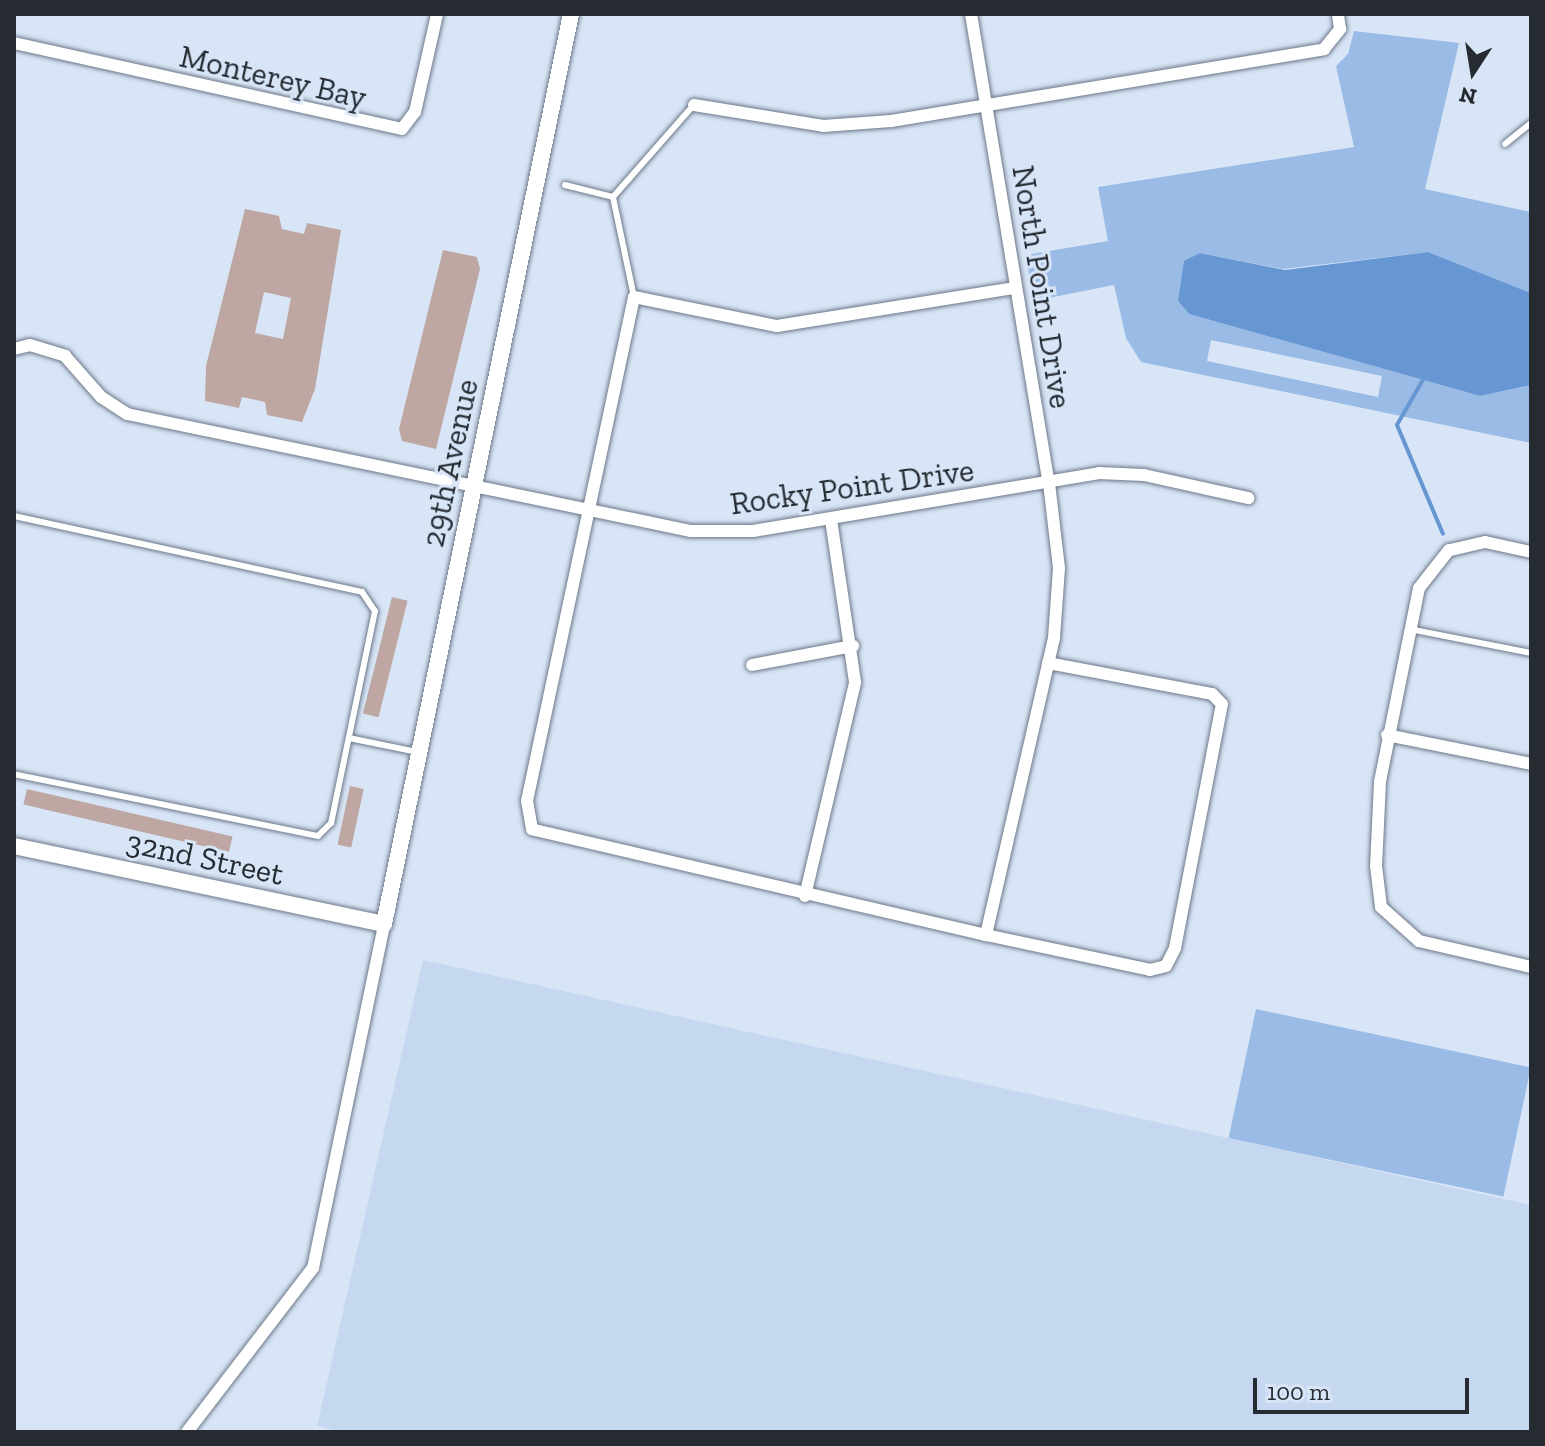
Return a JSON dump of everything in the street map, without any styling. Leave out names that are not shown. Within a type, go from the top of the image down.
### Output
[{"type":"street","name":"Monterey Bay","points":[[14,43],[402,129],[415,112],[437,14]]},
{"type":"street","name":"29th Avenue","points":[[384,924],[571,14]]},
{"type":"street","name":"North Point Drive","points":[[971,14],[1049,483],[1059,568],[1048,663],[986,935]]},
{"type":"street","points":[[694,105],[823,126],[986,107],[1293,55],[1334,41],[1338,14]]},
{"type":"street","points":[[1015,288],[777,326],[634,297],[527,801],[532,829],[805,896],[1150,970],[1166,966],[1175,948],[1222,704],[1212,694],[1048,663]]},
{"type":"street","name":"Rocky Point Drive","points":[[14,349],[30,345],[65,356],[101,397],[127,414],[589,512],[723,533],[831,520],[1123,472],[1248,498]]},
{"type":"street","points":[[805,896],[851,705],[853,646],[831,520]]},
{"type":"street","points":[[1531,552],[1485,542],[1441,555],[1419,588],[1387,735],[1376,866],[1381,907],[1419,941],[1531,967]]},
{"type":"street","points":[[752,665],[853,646]]},
{"type":"street","points":[[1387,735],[1531,764]]},
{"type":"street","name":"32nd Street","points":[[14,846],[384,924]]},
{"type":"street","points":[[187,1432],[313,1268],[384,924]]},
{"type":"lane","points":[[613,197],[694,105]]},
{"type":"lane","points":[[1505,144],[1531,123]]},
{"type":"lane","points":[[565,185],[613,197]]},
{"type":"lane","points":[[613,197],[634,297]]},
{"type":"lane","points":[[14,516],[370,595],[375,611],[331,823],[318,836],[14,774]]},
{"type":"lane","points":[[1409,629],[1531,653]]},
{"type":"lane","points":[[349,738],[417,752]]},
{"type":"shaded area","points":[[1354,31],[1459,43],[1425,189],[1531,212],[1531,293],[1428,252],[1283,269],[1200,253],[1178,301],[1189,314],[1480,396],[1531,385],[1531,443],[1141,362],[1126,338],[1114,285],[1033,301],[1026,255],[1108,241],[1098,187],[1354,147],[1336,66],[1348,54]],"holes":[[[1211,340],[1382,376],[1378,397],[1207,361]]]},
{"type":"shaded area","points":[[1428,252],[1531,293],[1531,385],[1480,396],[1189,314],[1178,301],[1184,261],[1200,253],[1285,270]]},
{"type":"shaded area","points":[[423,960],[1531,1205],[1531,1432],[342,1432],[317,1426]]},
{"type":"shaded area","points":[[1256,1009],[1531,1067],[1503,1197],[1229,1138]]},
{"type":"building","points":[[245,209],[279,216],[282,229],[304,234],[307,223],[341,230],[315,389],[302,422],[267,415],[265,402],[242,397],[239,408],[205,401],[206,366]],"holes":[[[264,292],[291,298],[283,339],[255,333]]]},
{"type":"building","points":[[443,250],[477,257],[480,269],[436,449],[402,441],[399,429]]},
{"type":"building","points":[[392,597],[408,601],[378,717],[363,713]]},
{"type":"building","points":[[350,786],[364,789],[351,848],[338,845]]},
{"type":"building","points":[[27,789],[233,836],[229,852],[23,805]]},
{"type":"waterway","points":[[1424,378],[1397,425],[1443,534]]}]
